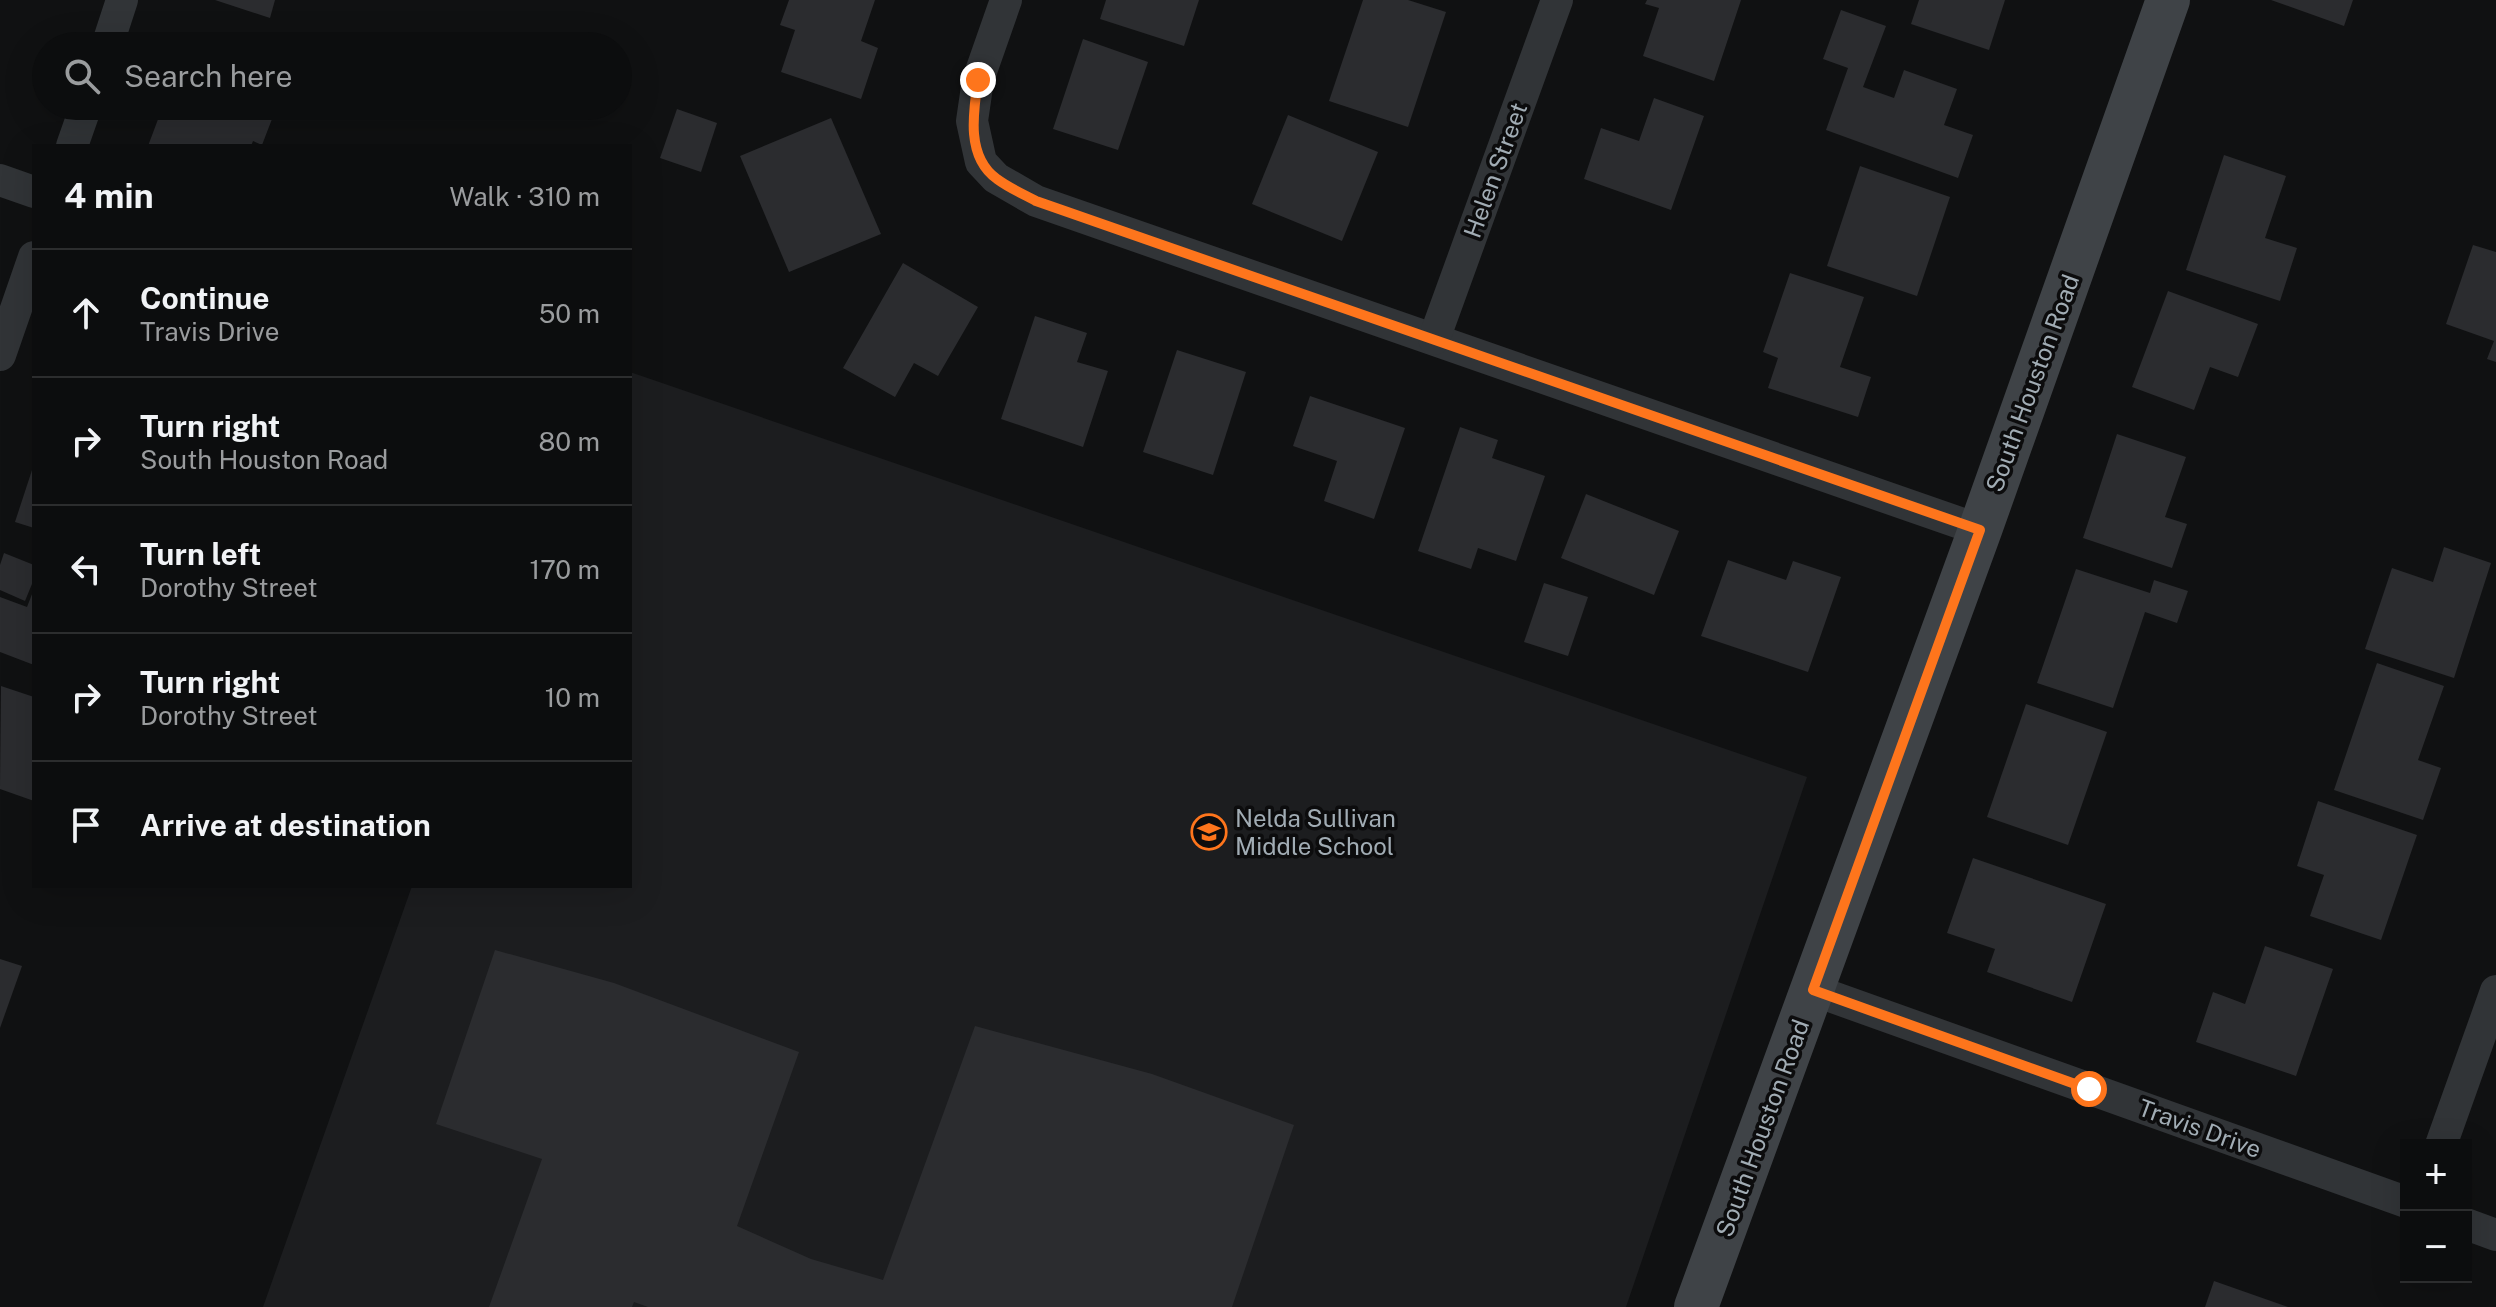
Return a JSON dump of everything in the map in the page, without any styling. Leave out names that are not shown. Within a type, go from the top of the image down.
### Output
[{"type":"street","points":[[112,32],[122,0]]},
{"type":"street","points":[[1006,0],[978,80],[972,121],[981,162],[996,178],[1036,201],[1980,530]]},
{"type":"street","name":"Helen Street","points":[[1434,339],[1557,0]]},
{"type":"street","name":"South Houston Road","points":[[1696,1307],[1980,530],[2168,0]]},
{"type":"street","points":[[73,144],[81,120]]},
{"type":"street","points":[[0,180],[32,191]]},
{"type":"street","points":[[0,355],[32,263]]},
{"type":"street","name":"Travis Drive","points":[[1813,990],[2400,1200]]},
{"type":"street","points":[[2443,1139],[2496,991]]},
{"type":"street","points":[[2472,1226],[2496,1235]]},
{"type":"shaded area","name":"Nelda Sullivan Middle School","points":[[632,373],[1807,777],[1626,1307],[263,1307],[411,888],[632,888]]},
{"type":"building","points":[[215,0],[275,0],[270,18]]},
{"type":"building","points":[[789,0],[875,0],[861,41],[878,48],[861,99],[781,72],[795,30],[780,25]]},
{"type":"building","points":[[1106,0],[1199,0],[1184,46],[1100,19]]},
{"type":"building","points":[[1363,0],[1408,0],[1446,12],[1408,127],[1329,101]]},
{"type":"building","points":[[1647,0],[1741,0],[1714,81],[1643,56],[1659,8],[1645,4]]},
{"type":"building","points":[[1919,0],[2005,0],[1989,50],[1911,24]]},
{"type":"building","points":[[2271,0],[2353,0],[2344,26]]},
{"type":"building","points":[[1841,10],[1886,26],[1863,87],[1894,98],[1904,70],[1957,89],[1944,125],[1973,135],[1958,178],[1826,130],[1848,68],[1823,59]]},
{"type":"building","points":[[1083,39],[1148,62],[1118,150],[1053,129]]},
{"type":"building","points":[[1654,98],[1704,116],[1671,210],[1584,179],[1601,128],[1639,141]]},
{"type":"building","points":[[677,109],[717,123],[701,172],[660,158]]},
{"type":"building","points":[[1288,115],[1378,152],[1342,241],[1252,204]]},
{"type":"building","points":[[831,118],[881,234],[789,272],[740,156]]},
{"type":"building","points":[[158,120],[272,120],[262,144],[253,141],[252,144],[149,144]]},
{"type":"building","points":[[2224,155],[2286,176],[2265,238],[2297,248],[2280,301],[2186,270]]},
{"type":"building","points":[[1860,166],[1950,197],[1917,296],[1827,266]]},
{"type":"building","points":[[2473,245],[2496,252],[2496,362],[2487,359],[2494,341],[2446,324]]},
{"type":"building","points":[[903,263],[978,307],[938,376],[914,363],[895,397],[843,368]]},
{"type":"building","points":[[1790,273],[1864,297],[1840,367],[1871,377],[1858,417],[1768,388],[1778,358],[1763,352]]},
{"type":"building","points":[[2168,291],[2258,324],[2238,377],[2210,367],[2194,410],[2132,387]]},
{"type":"building","points":[[1035,316],[1087,333],[1077,362],[1108,371],[1083,447],[1001,419]]},
{"type":"building","points":[[1177,350],[1246,372],[1213,475],[1143,452]]},
{"type":"building","points":[[1310,396],[1405,428],[1374,519],[1324,501],[1337,461],[1293,446]]},
{"type":"building","points":[[1460,427],[1498,440],[1492,458],[1545,476],[1516,561],[1478,548],[1471,569],[1418,551]]},
{"type":"building","points":[[2117,434],[2186,457],[2165,517],[2187,524],[2172,568],[2083,538]]},
{"type":"building","points":[[32,470],[32,527],[15,522]]},
{"type":"building","points":[[1586,494],[1679,531],[1654,595],[1561,558]]},
{"type":"building","points":[[2444,547],[2491,563],[2454,678],[2365,649],[2392,568],[2433,582]]},
{"type":"building","points":[[4,553],[32,564],[32,584],[25,601],[0,590],[0,565]]},
{"type":"building","points":[[1728,560],[1786,580],[1793,561],[1841,577],[1808,672],[1701,636]]},
{"type":"building","points":[[2076,569],[2150,593],[2154,580],[2188,591],[2177,623],[2145,612],[2113,708],[2037,683]]},
{"type":"building","points":[[1544,583],[1588,597],[1568,656],[1524,642]]},
{"type":"building","points":[[32,594],[32,664],[0,652],[0,597],[27,607]]},
{"type":"building","points":[[2377,663],[2444,686],[2418,760],[2441,768],[2423,820],[2334,790]]},
{"type":"building","points":[[1,686],[32,696],[32,800],[0,789]]},
{"type":"building","points":[[2026,704],[2107,732],[2068,845],[1987,817]]},
{"type":"building","points":[[2318,801],[2417,835],[2381,940],[2310,916],[2324,875],[2297,866]]},
{"type":"building","points":[[1973,858],[2106,904],[2072,1002],[1987,972],[1995,949],[1947,933]]},
{"type":"building","points":[[2265,946],[2333,969],[2296,1076],[2196,1042],[2213,992],[2245,1004]]},
{"type":"building","points":[[495,950],[614,983],[799,1052],[737,1226],[811,1259],[883,1280],[975,1026],[1152,1074],[1294,1125],[1232,1307],[648,1307],[634,1302],[632,1307],[489,1307],[542,1159],[436,1124]]},
{"type":"building","points":[[0,959],[22,966],[0,1028]]},
{"type":"building","points":[[2214,1281],[2288,1307],[2205,1307]]},
{"type":"place","name":"Nelda Sullivan Middle School","points":[[1209,832]]},
{"type":"route","points":[[978,80],[972,121],[981,162],[996,178],[1036,201],[1980,530],[1813,990],[2089,1089]]}]
